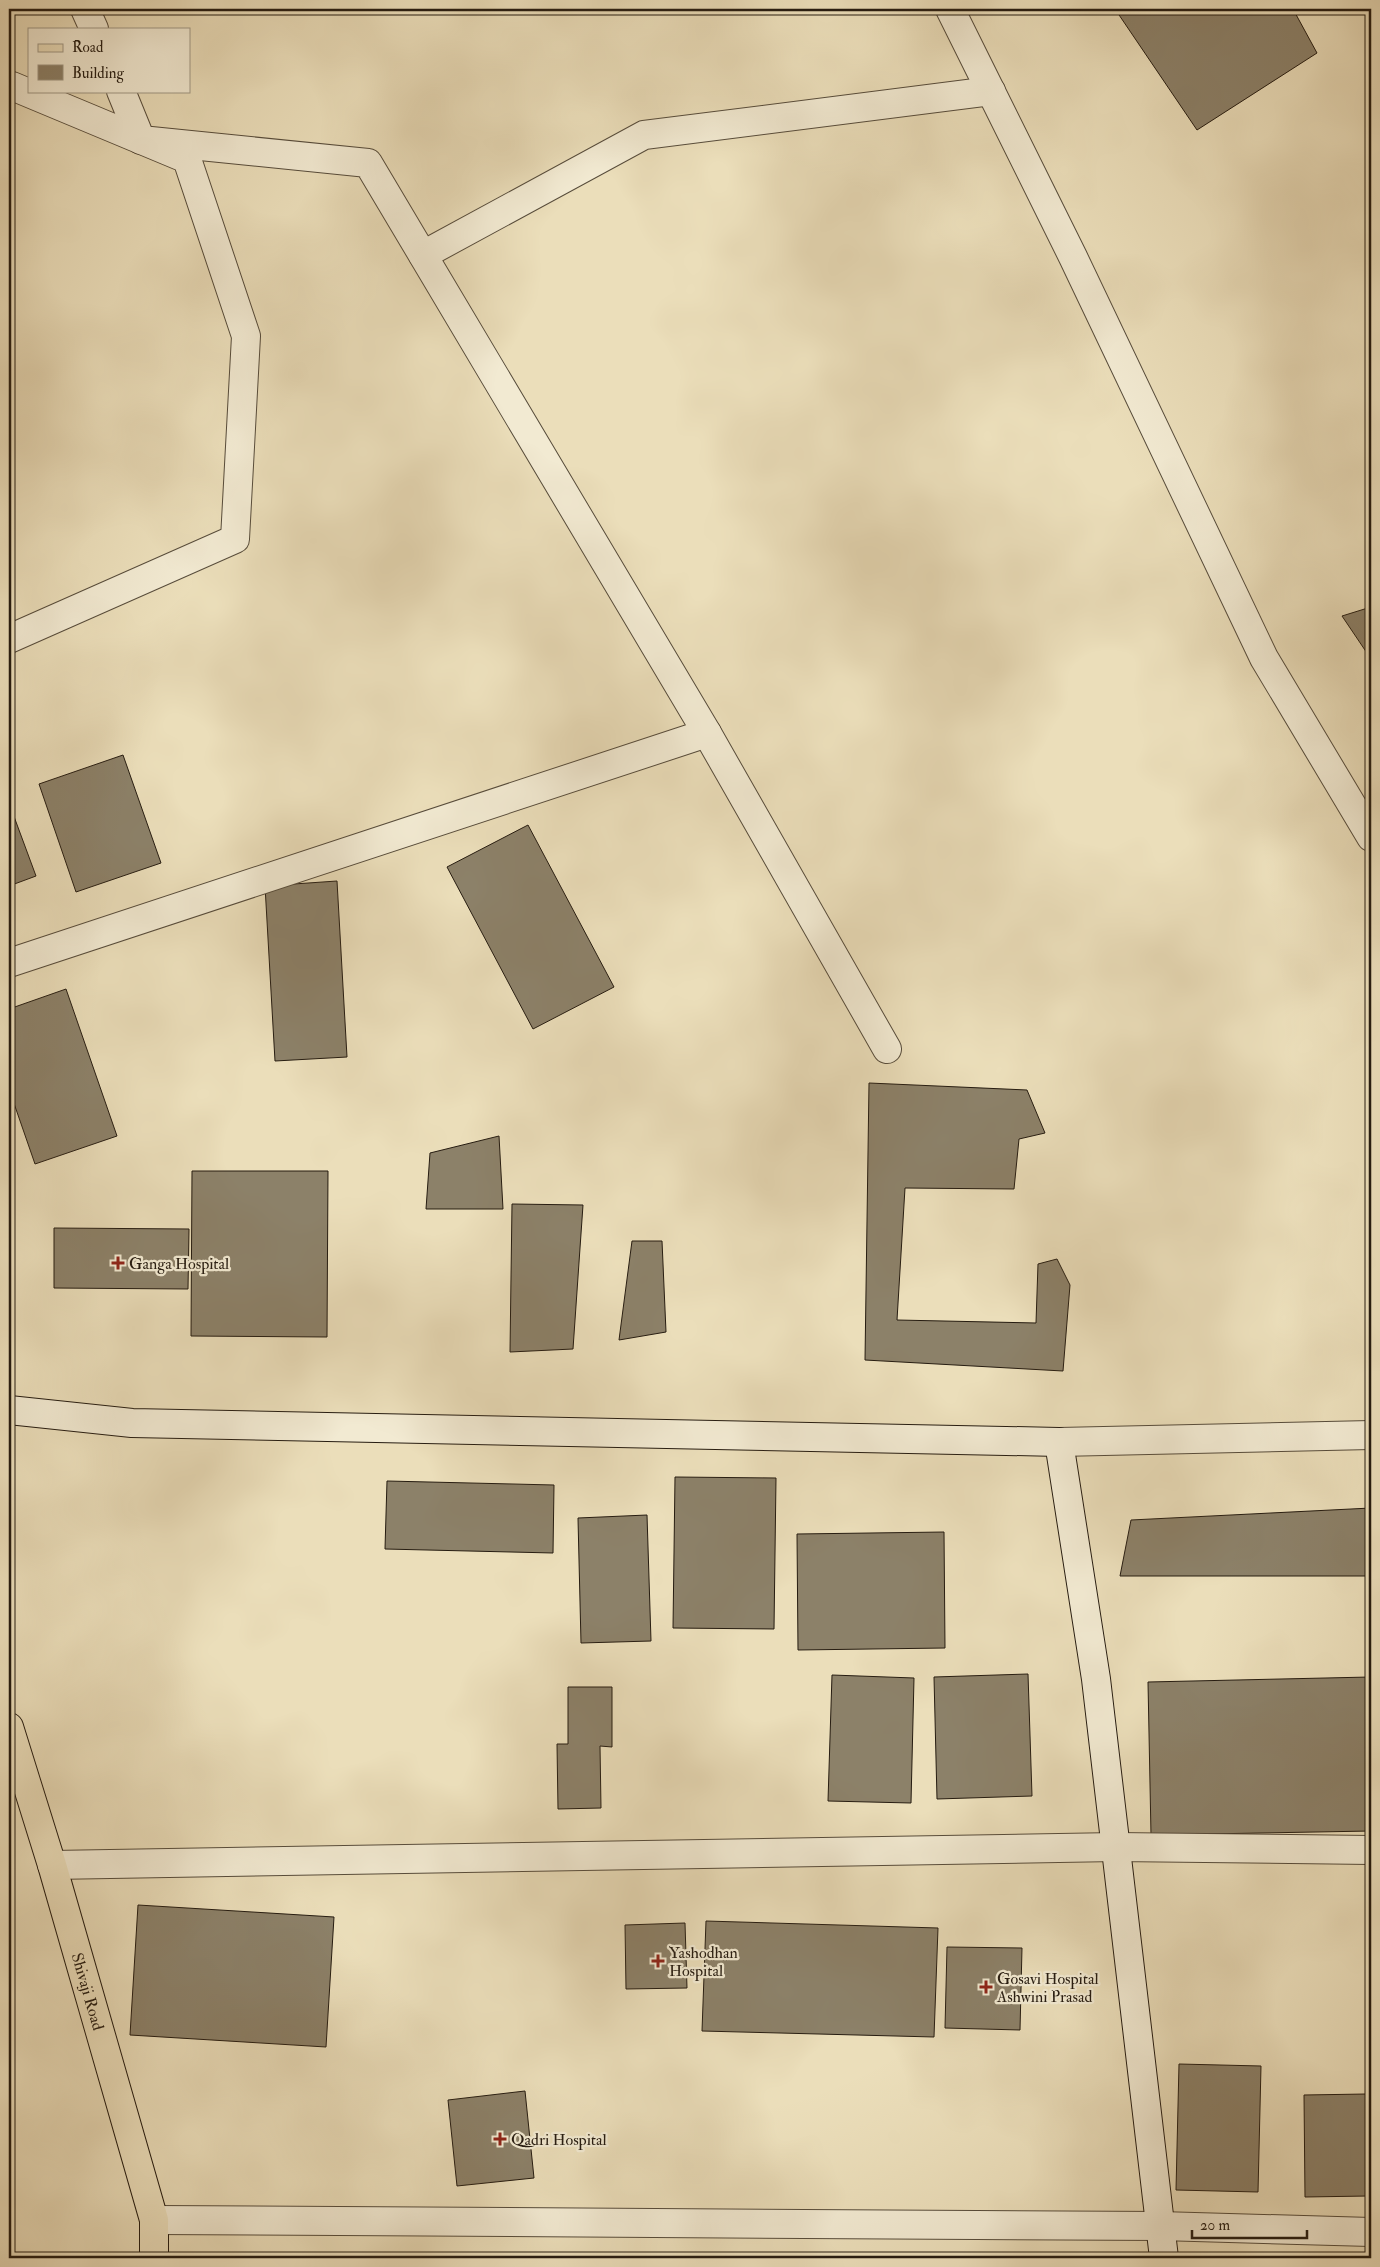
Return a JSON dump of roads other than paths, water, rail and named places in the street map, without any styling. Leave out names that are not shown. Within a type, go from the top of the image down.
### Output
[{"type":"main road","name":"Shivaji Road","points":[[9,1727],[52,1865],[154,2220],[154,2258]]},
{"type":"street","points":[[86,9],[94,28]]},
{"type":"street","points":[[950,9],[1073,257],[1264,658],[1371,837]]},
{"type":"street","points":[[9,87],[12,86],[187,158],[246,336],[235,538],[9,638]]},
{"type":"street","points":[[422,255],[644,136],[991,91]]},
{"type":"street","points":[[120,92],[141,140]]},
{"type":"street","points":[[141,140],[368,163],[707,733],[887,1049]]},
{"type":"street","points":[[9,963],[707,733]]},
{"type":"street","points":[[9,1410],[132,1423],[1059,1442],[1371,1435]]},
{"type":"street","points":[[1059,1442],[1096,1679],[1164,2258]]},
{"type":"street","points":[[52,1865],[1116,1847],[1371,1850]]},
{"type":"street","points":[[154,2220],[1160,2226],[1371,2232]]},
{"type":"place","name":"Ganga Hospital","points":[[118,1263]]},
{"type":"place","name":"Yashodhan Hospital","points":[[658,1961]]},
{"type":"place","name":"Gosavi Hospital Ashwini Prasad","points":[[986,1987]]},
{"type":"place","name":"Qadri Hospital","points":[[500,2139]]}]
